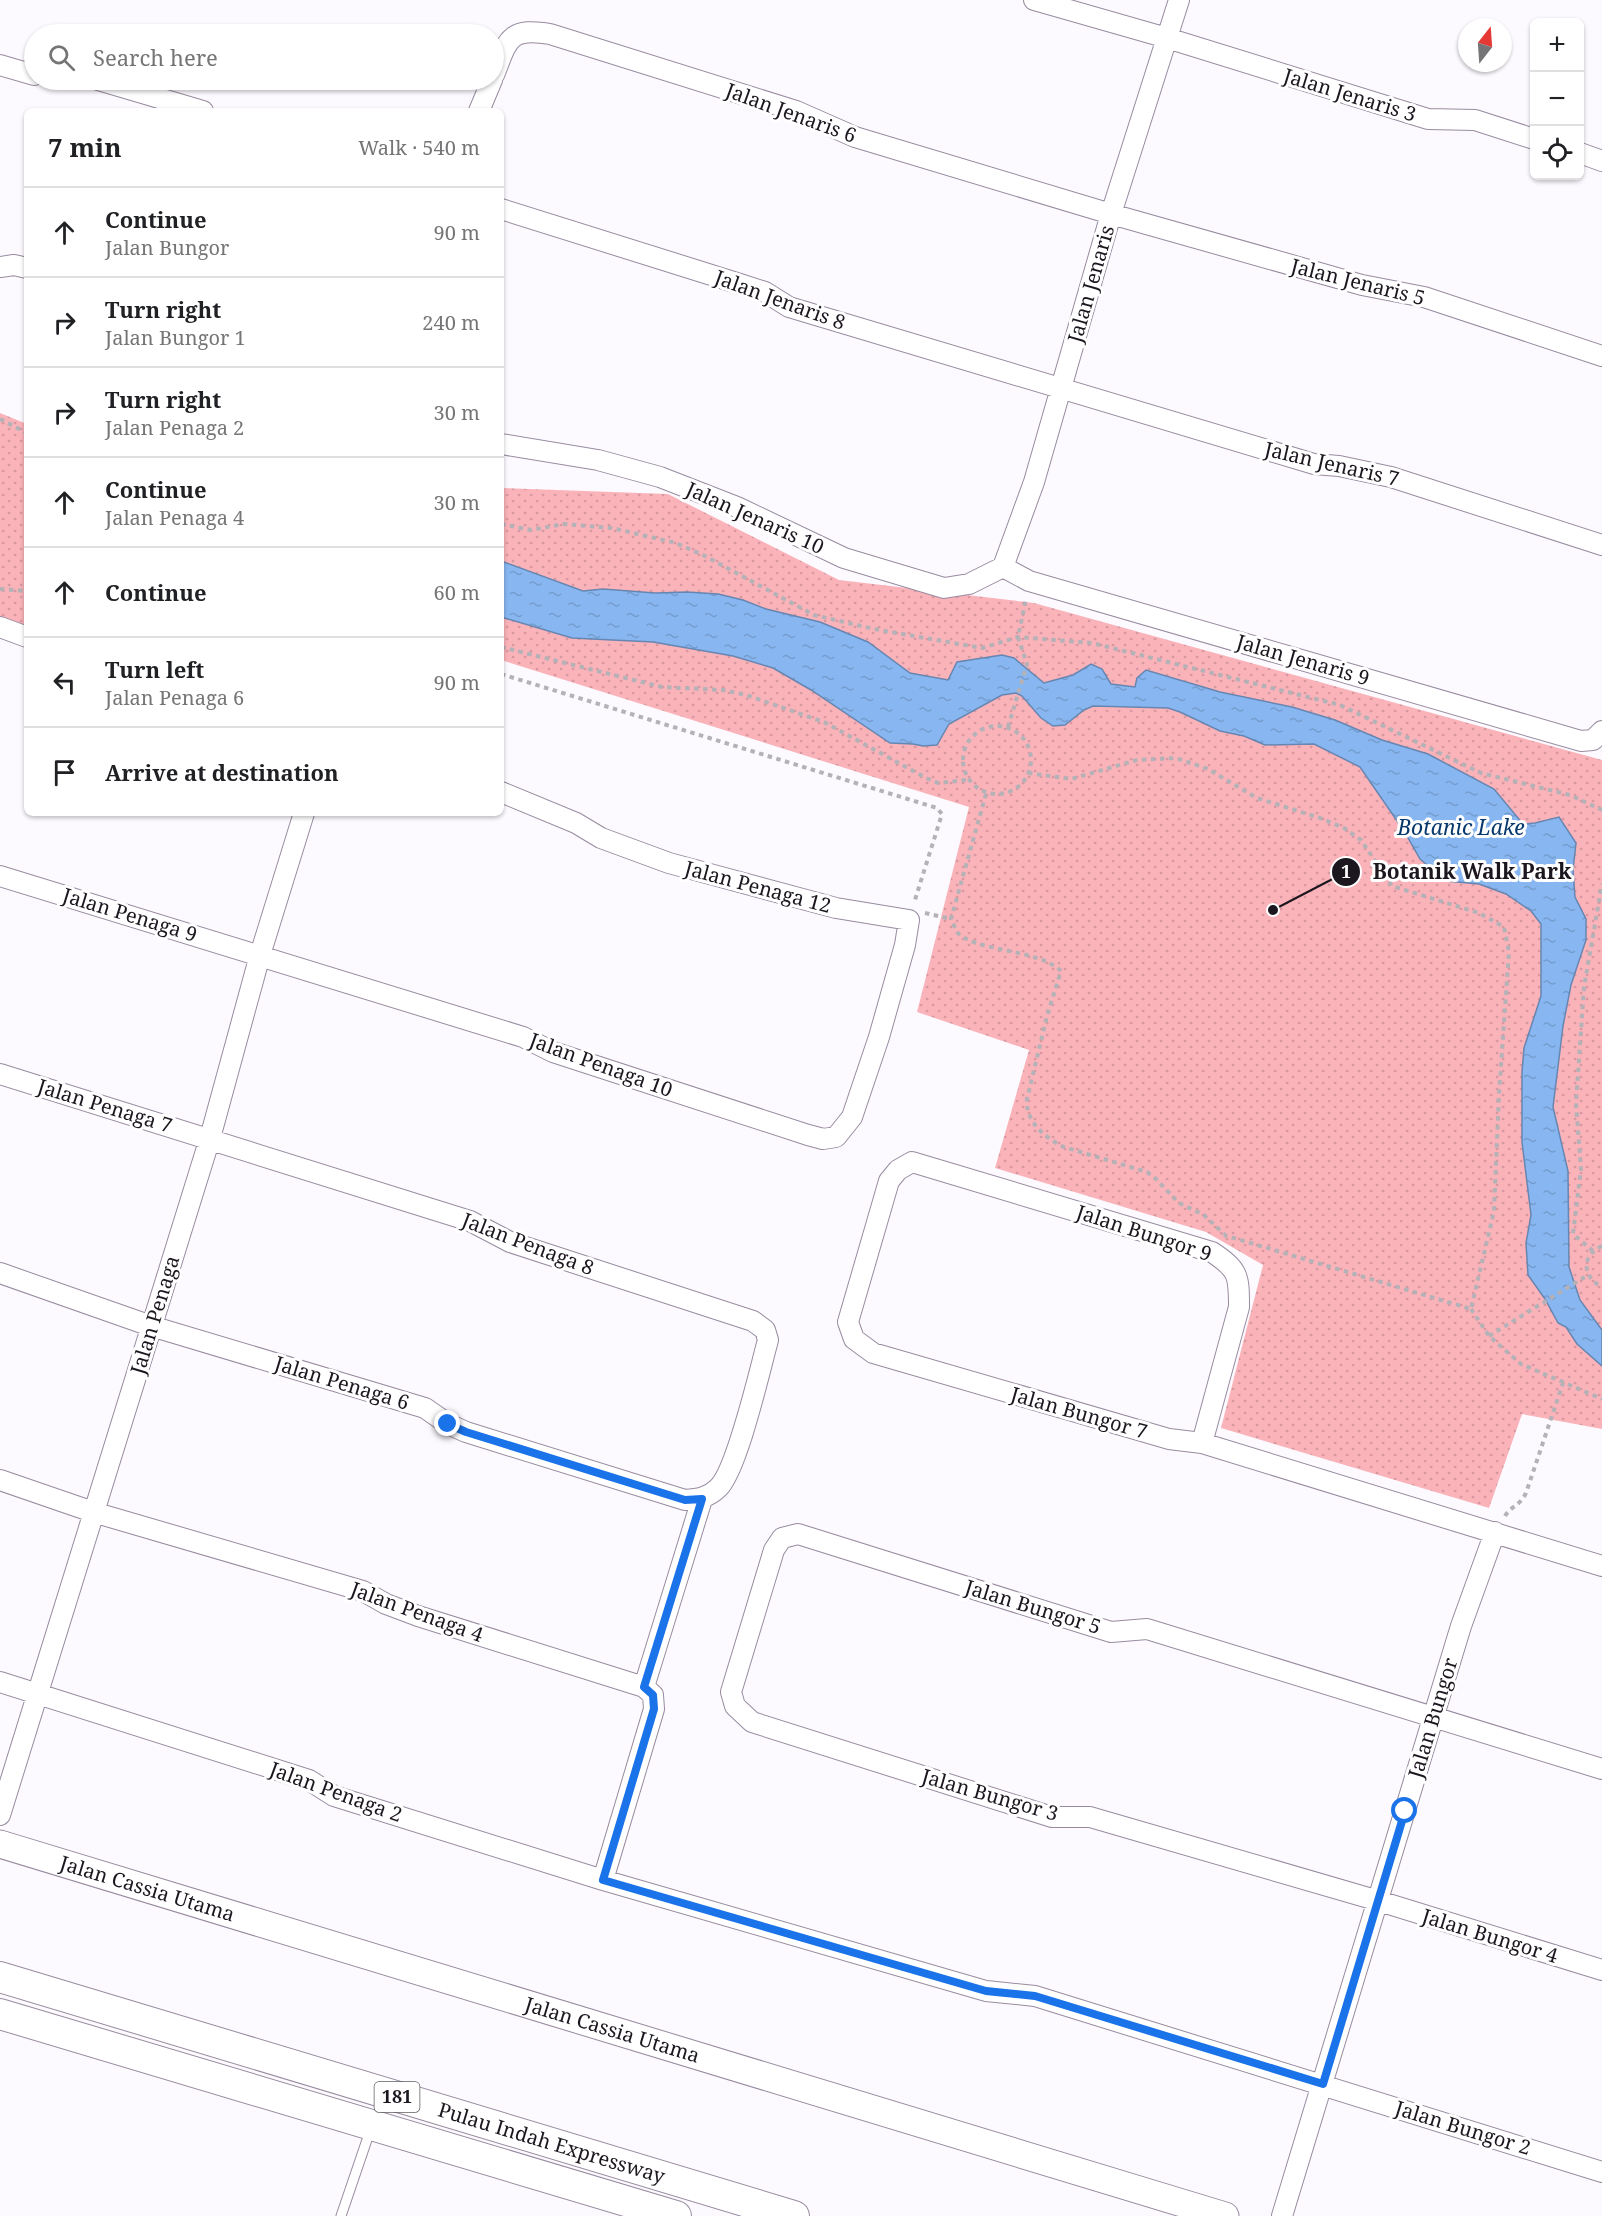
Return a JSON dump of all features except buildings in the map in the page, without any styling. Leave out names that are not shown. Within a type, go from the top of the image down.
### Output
[{"type":"main road","name":"Pulau Indah Expressway","points":[[0,1977],[794,2216]]},
{"type":"main road","name":"Pulau Indah Expressway","points":[[0,2014],[676,2216]]},
{"type":"street","name":"Jalan Jenaris 3","points":[[1034,0],[1167,38],[1428,119],[1475,120],[1530,138]]},
{"type":"street","name":"Jalan Jenaris","points":[[1004,567],[1034,482],[1111,214],[1179,0]]},
{"type":"street","name":"Jalan Jenaris 6","points":[[504,49],[507,41],[517,34],[530,30],[550,34],[796,111],[855,137],[1111,214]]},
{"type":"street","points":[[0,65],[24,72]]},
{"type":"street","points":[[132,90],[192,108]]},
{"type":"street","points":[[480,108],[488,90]]},
{"type":"street","points":[[1584,154],[1602,161]]},
{"type":"street","name":"Jalan Jenaris 8","points":[[504,210],[765,292],[789,307],[1061,387]]},
{"type":"street","name":"Jalan Jenaris 5","points":[[1111,214],[1362,285],[1424,297],[1602,356]]},
{"type":"street","points":[[0,267],[14,265],[24,267]]},
{"type":"street","name":"Jalan Jenaris 7","points":[[1061,387],[1314,464],[1339,466],[1391,477],[1602,545]]},
{"type":"street","name":"Jalan Jenaris 10","points":[[504,444],[598,460],[660,477],[737,507],[844,558],[944,588],[969,584],[1004,567]]},
{"type":"street","name":"Jalan Jenaris 9","points":[[1004,567],[1029,581],[1581,741],[1593,740],[1602,731]]},
{"type":"street","points":[[0,627],[24,636]]},
{"type":"street","name":"Jalan Penaga 12","points":[[504,793],[576,823],[601,838],[669,864],[836,908],[910,915]]},
{"type":"street","name":"Jalan Penaga","points":[[0,1815],[210,1138],[261,955],[303,816]]},
{"type":"street","name":"Jalan Penaga 9","points":[[0,876],[261,955]]},
{"type":"street","name":"Jalan Penaga 10","points":[[261,955],[523,1037],[553,1052],[823,1139],[836,1137],[852,1117],[879,1036],[905,945],[910,915]]},
{"type":"street","name":"Jalan Penaga 7","points":[[0,1074],[210,1138]]},
{"type":"street","name":"Jalan Penaga 8","points":[[210,1138],[470,1221],[510,1242],[753,1321],[765,1330],[768,1340],[749,1408],[731,1468],[719,1487],[702,1499]]},
{"type":"street","name":"Jalan Bungor 9","points":[[912,1162],[1212,1252],[1232,1266],[1239,1287],[1239,1307],[1202,1443]]},
{"type":"street","name":"Jalan Bungor 7","points":[[912,1162],[898,1170],[889,1181],[848,1322],[854,1339],[873,1353],[1169,1439],[1202,1443],[1602,1566]]},
{"type":"street","name":"Jalan Penaga 6","points":[[0,1273],[152,1326],[425,1408],[448,1424],[466,1432],[685,1500],[702,1499]]},
{"type":"street","name":"Jalan Penaga 4","points":[[0,1480],[93,1512],[363,1591],[386,1604],[418,1616],[644,1687]]},
{"type":"street","points":[[603,1880],[654,1709],[653,1695],[644,1687],[702,1499]]},
{"type":"street","name":"Jalan Bungor","points":[[1282,2216],[1461,1626],[1495,1532]]},
{"type":"street","name":"Jalan Bungor 5","points":[[754,1615],[774,1550],[782,1538],[798,1534],[1111,1632],[1147,1629],[1602,1769]]},
{"type":"street","name":"Jalan Bungor 3","points":[[754,1615],[731,1692],[735,1706],[752,1722],[1052,1817],[1090,1817],[1379,1901]]},
{"type":"street","name":"Jalan Penaga 2","points":[[0,1682],[309,1780],[334,1796],[603,1880],[986,1991],[1035,1996],[1323,2084]]},
{"type":"street","name":"Jalan Cassia Utama","points":[[0,1844],[1226,2216]]},
{"type":"street","name":"Jalan Bungor 4","points":[[1379,1901],[1602,1970]]},
{"type":"street","name":"Jalan Bungor 2","points":[[1323,2084],[1602,2172]]},
{"type":"lane","points":[[341,2216],[372,2125]]},
{"type":"path","points":[[0,419],[24,431]]},
{"type":"path","points":[[504,525],[531,530],[564,524],[612,528],[675,543],[705,556],[814,615],[874,629],[982,648],[1018,637],[1092,643],[1340,705],[1481,773],[1570,795],[1602,810]]},
{"type":"path","points":[[1008,727],[1027,664],[1018,637],[1029,581]]},
{"type":"path","points":[[0,589],[24,591]]},
{"type":"path","points":[[504,648],[662,687],[723,690],[746,695],[824,722],[938,783],[967,780]]},
{"type":"path","points":[[504,675],[937,808],[942,814],[910,915],[951,919]]},
{"type":"path","points":[[991,725],[1008,727],[1022,736],[1031,750],[1031,766],[1024,782],[1011,792],[1000,795],[986,794],[975,789],[967,780],[962,761],[966,745],[976,732],[991,725]]},
{"type":"path","points":[[1028,773],[1071,779],[1137,760],[1176,758],[1208,769],[1257,798],[1344,828],[1361,840],[1392,886],[1479,913],[1504,927],[1509,952],[1494,1211],[1471,1309]]},
{"type":"path","points":[[986,794],[951,919],[958,933],[973,941],[1030,955],[1055,964],[1061,971],[1047,1016],[1027,1099],[1026,1107],[1030,1120],[1055,1143],[1147,1172],[1179,1203],[1204,1215],[1224,1235],[1471,1309],[1489,1336],[1521,1364],[1602,1399]]},
{"type":"path","points":[[1593,1251],[1573,1234],[1581,1169],[1576,1102],[1584,987],[1602,884]]},
{"type":"path","points":[[1212,1252],[1224,1235]]},
{"type":"path","points":[[1602,1246],[1593,1251],[1586,1266],[1593,1282],[1602,1287]]},
{"type":"path","points":[[1489,1336],[1588,1275]]},
{"type":"path","points":[[1495,1532],[1509,1510],[1521,1504],[1563,1383]]},
{"type":"shaded area","points":[[0,413],[24,423],[24,630],[0,623]]},
{"type":"shaded area","points":[[504,488],[668,494],[839,580],[1034,603],[1602,760],[1602,1429],[1522,1414],[1489,1508],[1221,1428],[1263,1265],[1206,1232],[995,1168],[1029,1050],[917,1012],[969,807],[504,661]]},
{"type":"water","name":"Botanic Lake","points":[[504,562],[583,591],[603,589],[655,593],[687,592],[718,594],[743,600],[766,609],[820,622],[868,642],[910,673],[948,680],[957,662],[1002,655],[1014,658],[1044,683],[1073,675],[1091,664],[1102,669],[1111,684],[1135,687],[1137,678],[1146,670],[1220,692],[1292,707],[1428,754],[1494,789],[1523,824],[1559,817],[1576,843],[1573,870],[1575,897],[1586,919],[1586,940],[1571,985],[1563,1026],[1553,1107],[1568,1171],[1569,1267],[1580,1300],[1602,1330],[1602,1366],[1577,1344],[1566,1327],[1558,1323],[1528,1275],[1526,1243],[1531,1215],[1522,1142],[1522,1072],[1524,1048],[1541,996],[1541,924],[1531,911],[1506,894],[1479,884],[1446,881],[1420,859],[1404,831],[1360,767],[1314,744],[1265,745],[1244,736],[1220,731],[1168,708],[1093,706],[1065,725],[1053,726],[1041,718],[1022,696],[1016,693],[1002,695],[949,724],[937,745],[890,743],[811,690],[773,668],[733,656],[653,642],[572,638],[504,618]]},
{"type":"place","name":"Botanik Walk Park","points":[[1273,910]]},
{"type":"route","points":[[448,1424],[466,1432],[685,1500],[702,1499],[644,1687],[653,1695],[654,1709],[603,1880],[986,1991],[1035,1996],[1323,2084],[1405,1811]]}]
